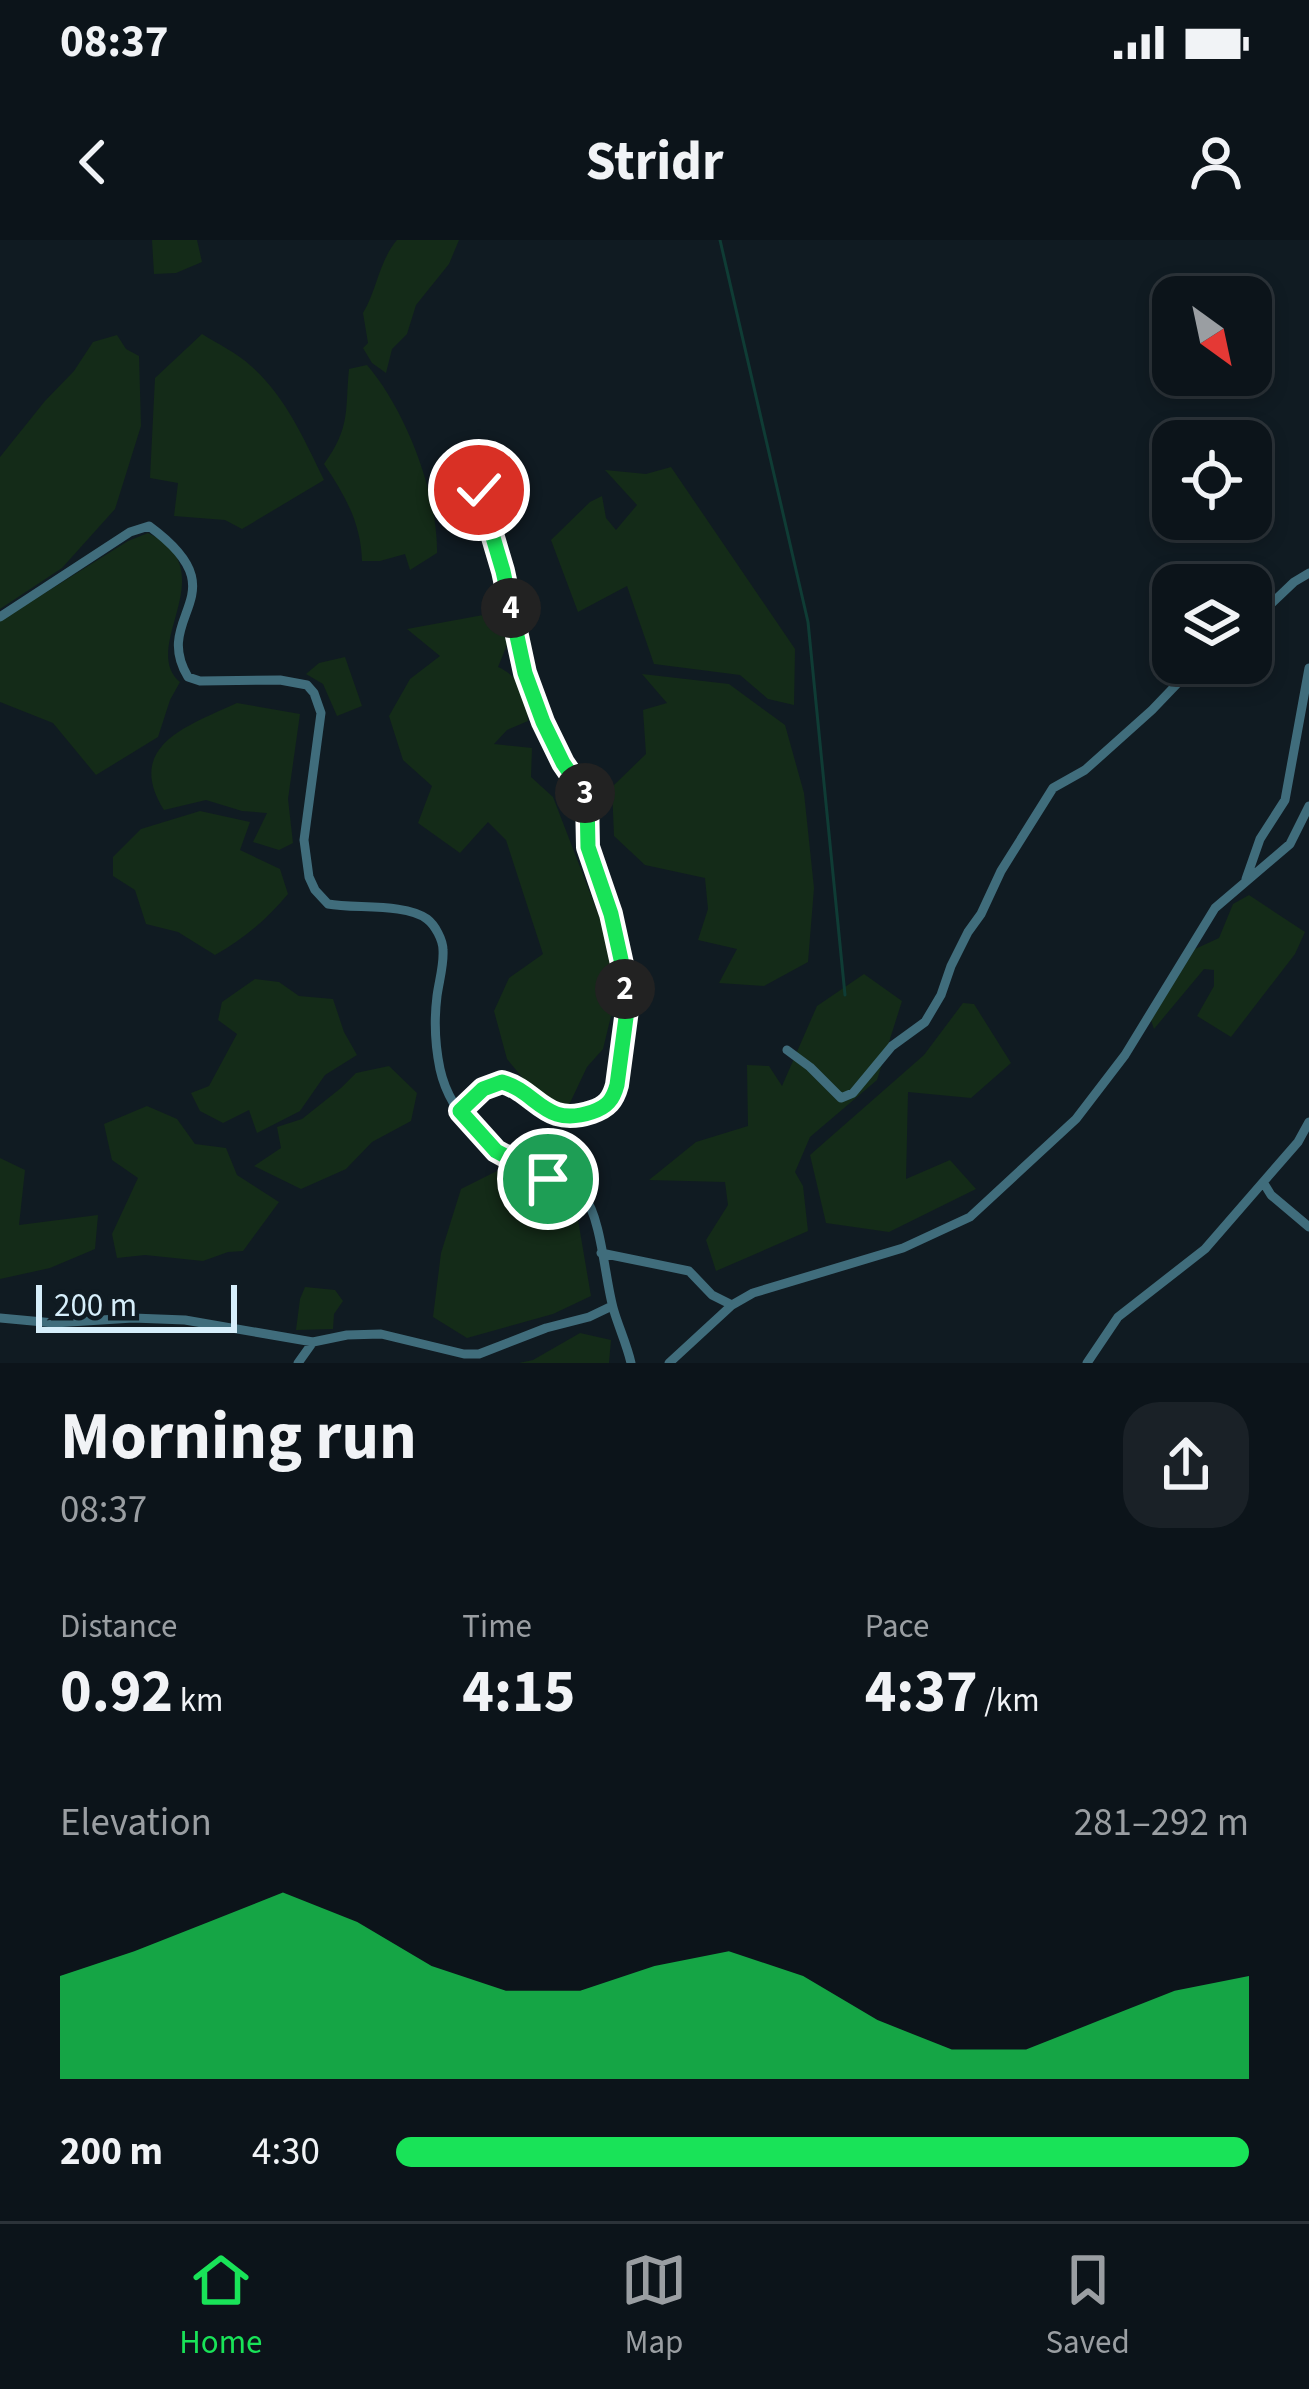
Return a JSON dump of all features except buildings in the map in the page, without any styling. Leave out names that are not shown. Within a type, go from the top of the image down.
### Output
[{"type":"street","points":[[460,1111],[483,1089],[502,1082],[539,1107],[569,1117],[607,1106],[617,1085],[627,1010],[611,914],[588,847],[587,798],[563,763],[525,673],[479,490],[478,465]]},
{"type":"street","points":[[0,617],[130,532],[149,526],[175,548],[193,577],[191,604],[176,649],[188,676],[200,681],[280,680],[307,685],[321,713],[304,840],[315,890],[328,904],[402,910],[428,920],[439,934],[443,948],[435,1029],[443,1081],[460,1111],[496,1151],[548,1179],[574,1187],[585,1197],[631,1363]]},
{"type":"street","points":[[1272,603],[1309,573]]},
{"type":"street","points":[[1244,884],[1260,839],[1285,800],[1309,668]]},
{"type":"street","points":[[787,1050],[841,1098],[853,1093],[892,1046],[925,1022],[968,932],[1053,788],[1085,770],[1177,684]]},
{"type":"street","points":[[669,1363],[732,1305],[753,1293],[903,1248],[970,1217],[1076,1119],[1125,1055],[1215,908],[1290,844],[1309,806]]},
{"type":"street","points":[[1087,1363],[1118,1317],[1205,1249],[1298,1142],[1309,1122]]},
{"type":"street","points":[[1263,1182],[1271,1195],[1309,1227]]},
{"type":"street","points":[[601,1253],[689,1271],[712,1295],[732,1305]]},
{"type":"street","points":[[0,1318],[54,1323],[167,1318],[313,1342],[381,1334],[479,1354],[612,1306]]},
{"type":"street","points":[[298,1363],[313,1342]]},
{"type":"green space","points":[[152,240],[197,240],[202,262],[176,273],[154,274]]},
{"type":"green space","points":[[397,240],[459,240],[449,264],[416,305],[407,334],[392,349],[386,373],[363,348],[368,343],[363,313]]},
{"type":"green space","points":[[202,334],[246,361],[274,391],[324,480],[242,529],[225,520],[174,516],[178,483],[150,478],[155,378]]},
{"type":"green space","points":[[117,335],[126,349],[139,356],[141,426],[115,509],[62,568],[0,609],[0,457],[93,342]]},
{"type":"green space","points":[[367,365],[406,428],[432,504],[437,553],[410,570],[405,554],[362,561],[350,510],[324,464],[343,428],[349,369]]},
{"type":"green space","points":[[671,467],[795,649],[794,705],[768,699],[740,675],[654,664],[627,586],[578,612],[551,540],[602,496],[606,518],[616,530],[637,505],[605,470],[646,474]]},
{"type":"green space","points":[[148,533],[170,549],[180,567],[182,587],[168,649],[170,667],[180,682],[158,737],[96,775],[53,723],[0,702],[0,621]]},
{"type":"green space","points":[[505,611],[509,640],[498,667],[521,689],[528,721],[507,730],[494,744],[532,748],[531,777],[553,797],[609,942],[612,1012],[603,1049],[587,1067],[568,1107],[530,1087],[507,1059],[494,1011],[509,978],[543,954],[506,840],[488,822],[460,853],[418,823],[432,786],[403,760],[389,716],[410,679],[440,656],[407,629]]},
{"type":"green space","points":[[345,657],[362,706],[337,716],[323,684],[306,674],[319,663]]},
{"type":"green space","points":[[642,674],[729,684],[785,725],[804,793],[814,888],[808,962],[764,986],[719,983],[737,949],[698,940],[708,909],[705,878],[645,865],[614,836],[612,787],[646,754],[643,710],[667,703]]},
{"type":"green space","points":[[237,703],[300,714],[288,799],[293,843],[279,850],[253,842],[267,813],[206,800],[164,810],[154,788],[156,754],[167,741]]},
{"type":"green space","points":[[200,811],[250,822],[240,850],[280,869],[288,894],[254,928],[215,955],[178,932],[146,924],[135,890],[113,876],[113,857],[141,829]]},
{"type":"green space","points":[[1249,895],[1305,932],[1295,954],[1231,1037],[1197,1016],[1214,986],[1214,970],[1204,969],[1154,1029],[1151,1020],[1195,949],[1219,938],[1233,904]]},
{"type":"green space","points":[[864,974],[902,1001],[877,1080],[810,1137],[795,1172],[803,1186],[808,1231],[716,1271],[706,1240],[728,1205],[725,1182],[649,1180],[696,1142],[748,1126],[747,1065],[769,1066],[782,1086],[817,1006]]},
{"type":"green space","points":[[255,979],[279,982],[299,996],[333,999],[357,1055],[325,1075],[300,1111],[257,1133],[249,1110],[223,1123],[200,1111],[191,1093],[209,1086],[237,1034],[218,1020],[222,1002]]},
{"type":"green space","points":[[963,1003],[974,1004],[1011,1063],[971,1098],[908,1092],[906,1179],[950,1160],[976,1189],[889,1232],[826,1223],[810,1155],[924,1055]]},
{"type":"green space","points":[[389,1066],[417,1093],[411,1121],[372,1142],[346,1169],[301,1189],[254,1166],[281,1148],[277,1127],[302,1119],[356,1073]]},
{"type":"green space","points":[[147,1106],[177,1119],[195,1144],[226,1148],[237,1175],[279,1202],[243,1251],[203,1261],[145,1255],[117,1258],[112,1234],[138,1178],[112,1160],[104,1124]]},
{"type":"green space","points":[[0,1158],[25,1170],[19,1225],[98,1215],[95,1249],[50,1268],[0,1279]]},
{"type":"green space","points":[[503,1168],[578,1220],[591,1296],[553,1314],[467,1338],[433,1317],[441,1253],[461,1189]]},
{"type":"green space","points":[[305,1287],[335,1290],[343,1301],[334,1314],[333,1329],[296,1330]]},
{"type":"green space","points":[[580,1333],[611,1340],[609,1363],[519,1363],[533,1360]]},
{"type":"waterway","points":[[720,240],[808,622],[845,995]]},
{"type":"route","points":[[479,490],[525,673],[563,763],[587,798],[588,847],[611,914],[627,1010],[617,1085],[607,1106],[569,1117],[539,1107],[502,1082],[483,1089],[460,1111],[496,1151],[548,1179]]}]
